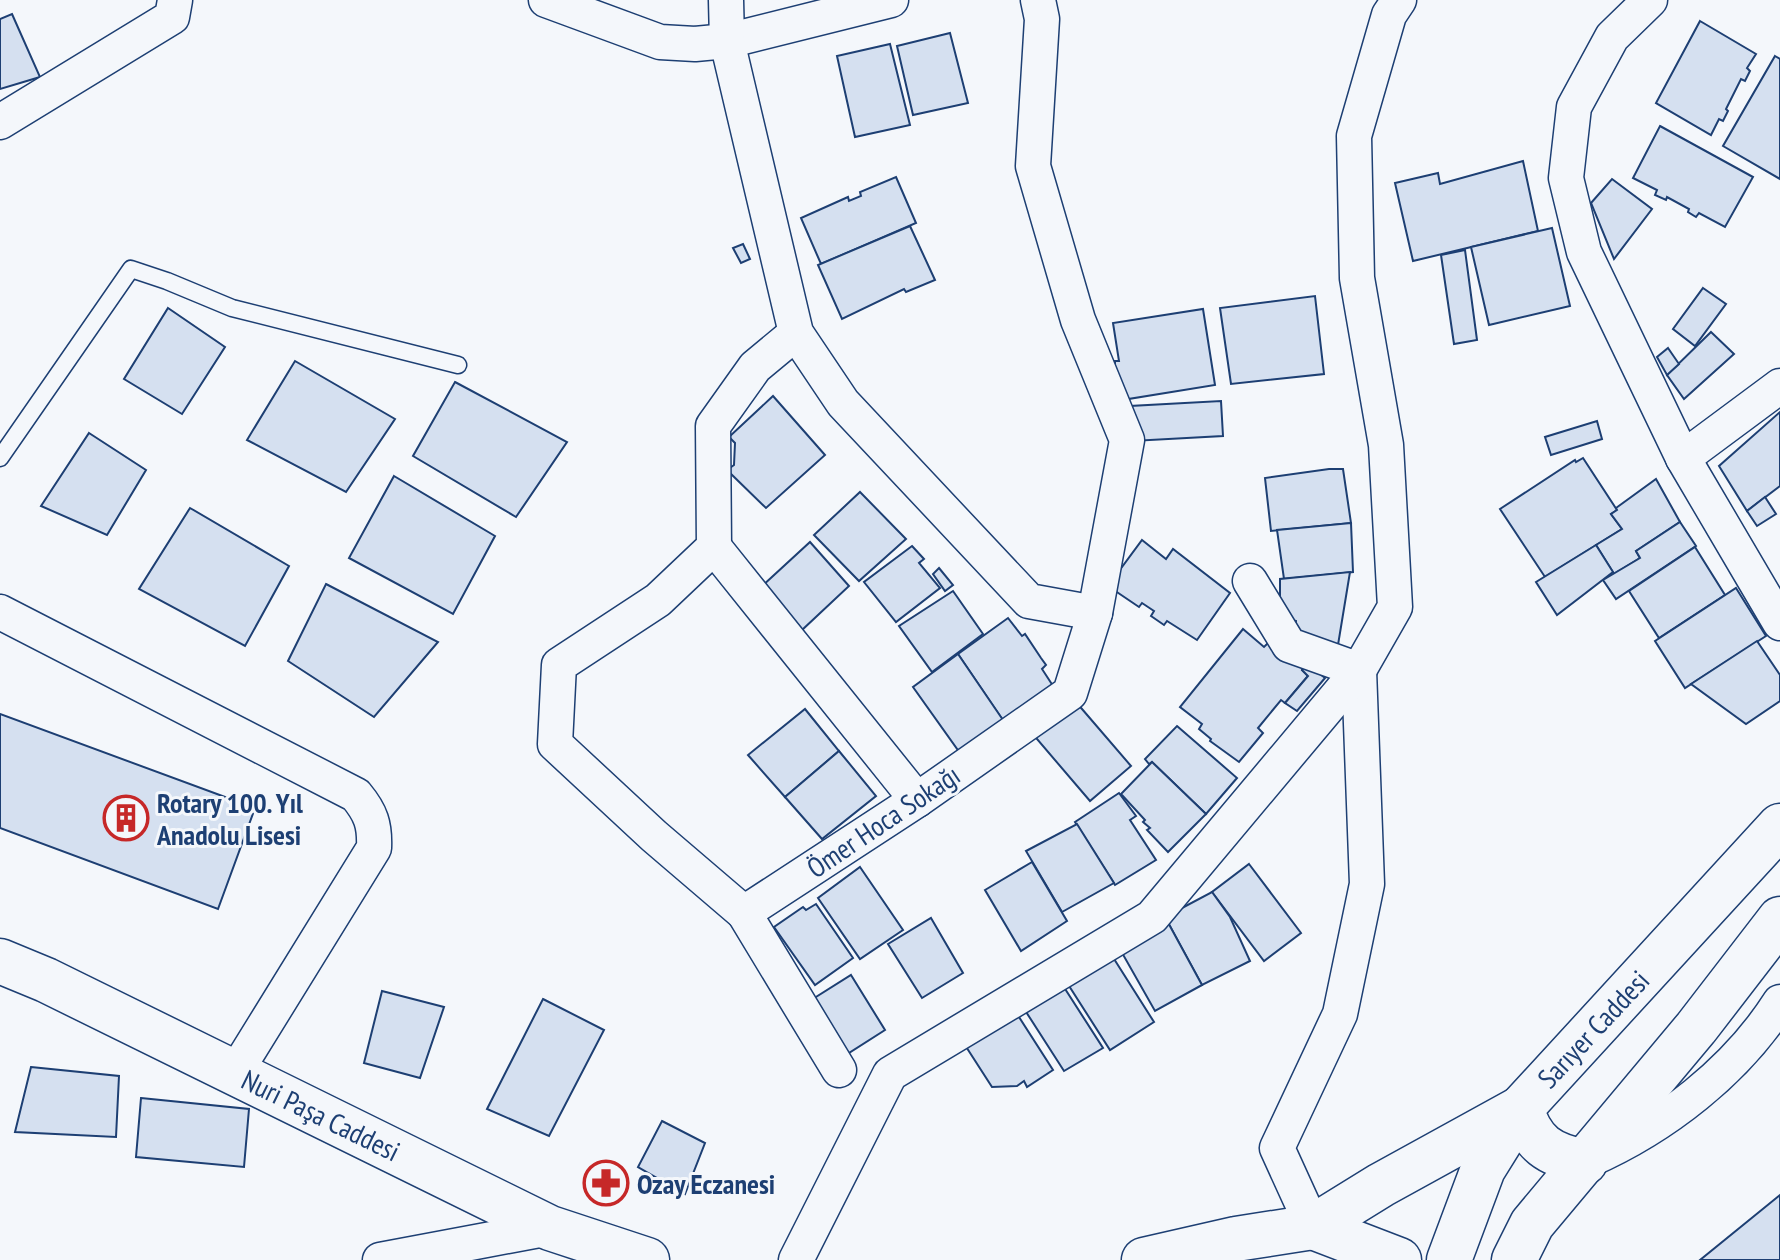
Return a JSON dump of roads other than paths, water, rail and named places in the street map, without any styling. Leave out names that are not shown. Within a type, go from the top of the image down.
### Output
[{"type":"street","points":[[0,122],[172,17],[175,0]]},
{"type":"street","points":[[546,0],[660,42],[695,44],[727,41],[891,0]]},
{"type":"street","points":[[726,0],[727,41],[796,333],[843,403],[1029,601],[1095,613]]},
{"type":"street","name":"Ömer Hoca Sokağı","points":[[744,913],[917,800],[1070,693],[1095,613],[1127,440],[1078,320],[1033,166],[1042,19],[1038,0]]},
{"type":"street","points":[[796,1260],[890,1074],[1152,917],[1359,670],[1395,607],[1386,445],[1357,278],[1354,136],[1389,15],[1399,0]]},
{"type":"street","points":[[1650,0],[1612,37],[1574,107],[1566,178],[1584,252],[1683,458],[1780,623]]},
{"type":"street","points":[[796,333],[755,367],[713,426],[714,547],[917,800]]},
{"type":"street","points":[[1683,458],[1780,386]]},
{"type":"street","points":[[714,547],[658,600],[559,665],[555,744],[654,836],[744,913],[839,1070]]},
{"type":"street","points":[[1250,581],[1289,645],[1359,670]]},
{"type":"street","points":[[0,612],[356,795],[369,811],[375,829],[374,848],[235,1073]]},
{"type":"street","points":[[1359,670],[1367,884],[1340,1014],[1277,1148],[1313,1227],[1399,1260]]},
{"type":"street","name":"Sarıyer Caddesi","points":[[1449,1260],[1483,1169],[1521,1108],[1780,826]]},
{"type":"street","points":[[1479,1260],[1523,1242],[1585,1162],[1776,936],[1721,889]]},
{"type":"street","name":"Nuri Paşa Caddesi","points":[[0,961],[46,980],[550,1228],[647,1260]]},
{"type":"street","points":[[1144,1260],[1236,1239],[1313,1227],[1381,1185],[1521,1108],[1536,1141],[1552,1152],[1585,1162],[1627,1143],[1679,1108],[1734,1060],[1780,1002]]},
{"type":"street","points":[[380,1260],[550,1228]]},
{"type":"lane","points":[[0,458],[131,269],[232,308],[458,365]]},
{"type":"place","name":"Rotary 100. Yıl Anadolu Lisesi","points":[[126,818]]},
{"type":"place","name":"Ozay Eczanesi","points":[[606,1183]]}]
